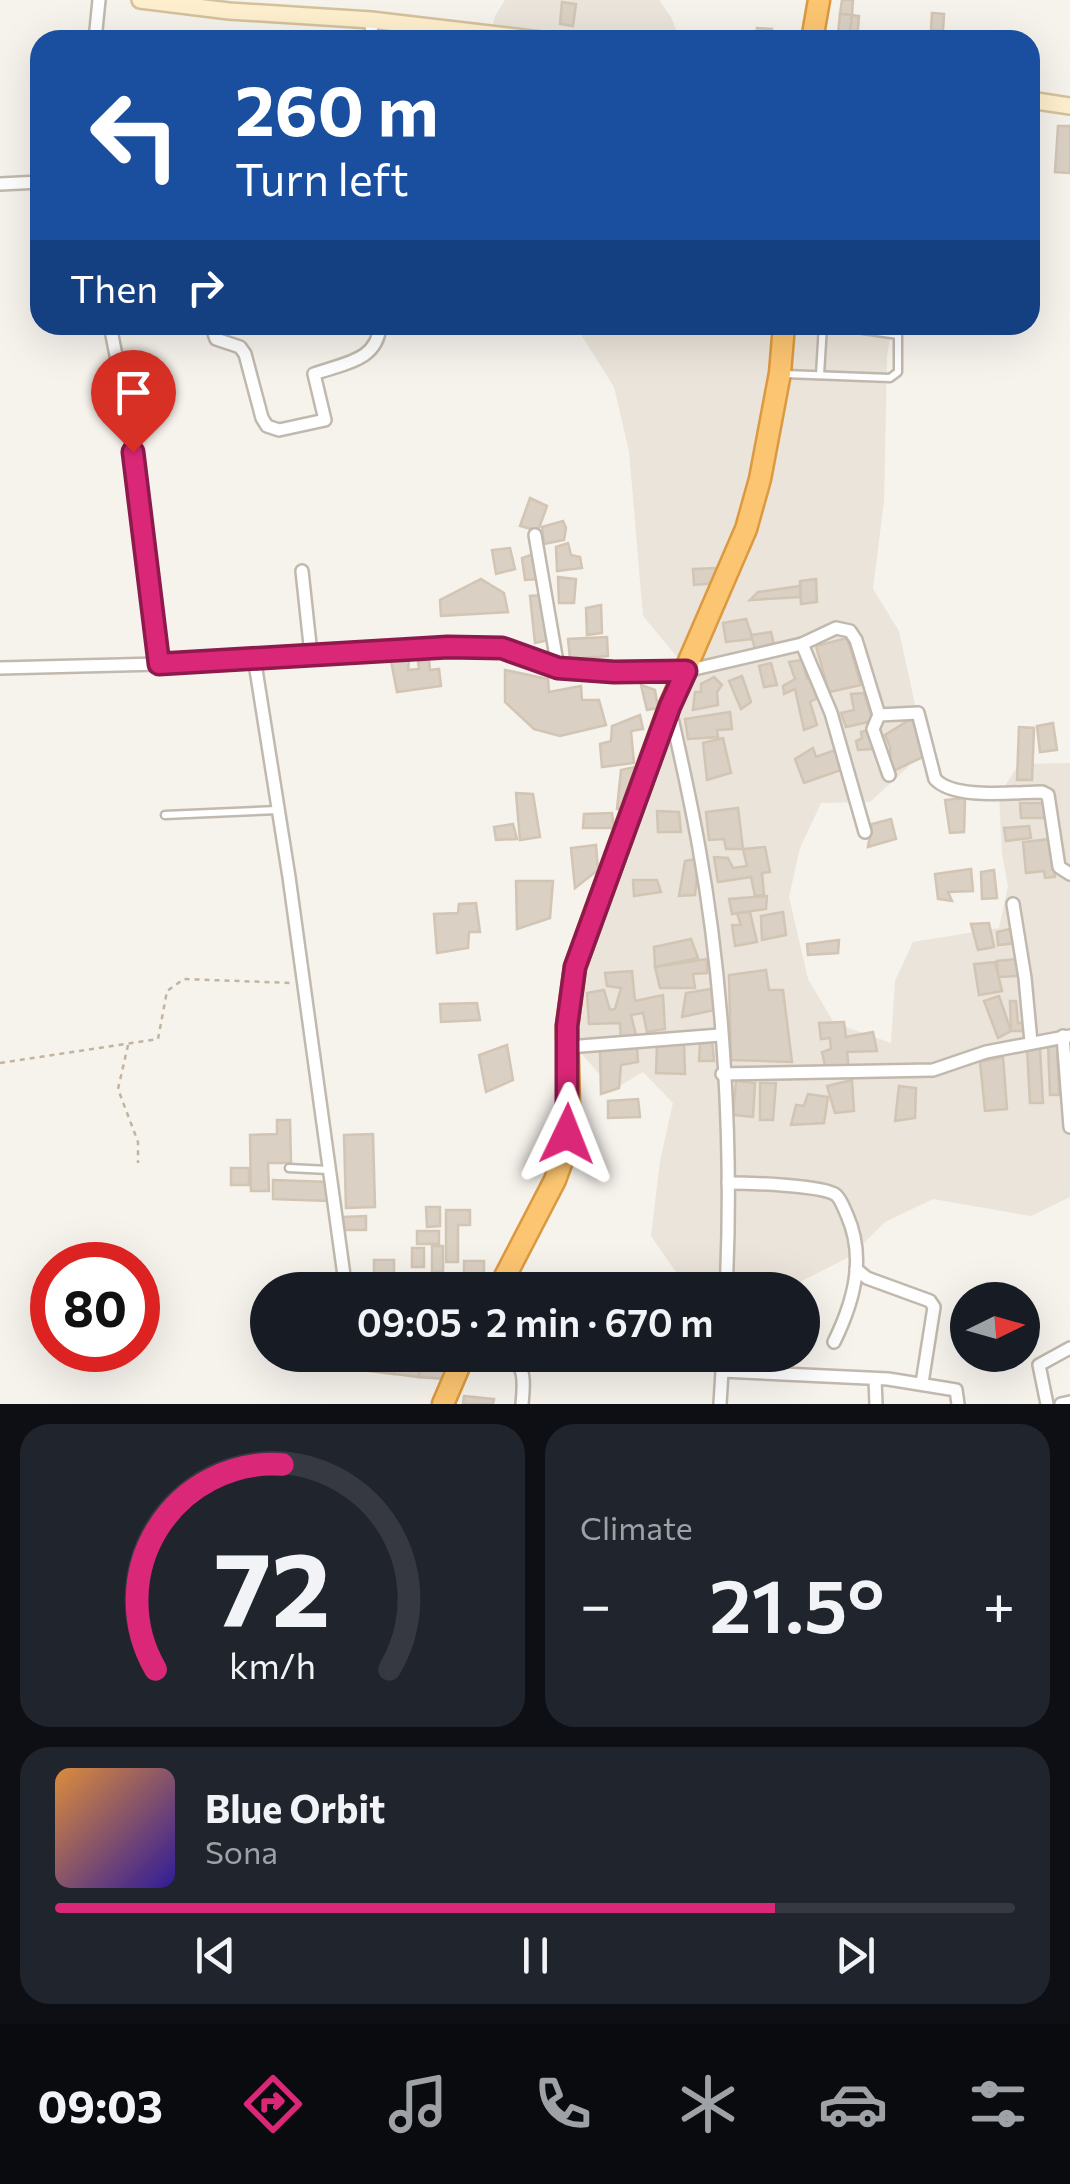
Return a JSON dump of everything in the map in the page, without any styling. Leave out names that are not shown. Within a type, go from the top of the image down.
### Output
[{"type":"highway","points":[[814,30],[819,0]]},
{"type":"highway","points":[[507,1272],[563,1158],[570,1108],[567,1026],[575,967],[670,706],[746,529],[760,479],[783,335]]},
{"type":"highway","points":[[443,1404],[457,1372]]},
{"type":"main road","points":[[140,0],[446,30]]},
{"type":"main road","points":[[1040,102],[1070,106]]},
{"type":"street","points":[[96,30],[100,0]]},
{"type":"street","points":[[372,20],[372,30]]},
{"type":"street","points":[[0,184],[30,182]]},
{"type":"street","points":[[112,335],[128,416],[159,664]]},
{"type":"street","points":[[215,335],[216,339],[240,347],[245,354],[262,418],[267,426],[280,430],[325,420],[314,374],[370,354],[379,335]]},
{"type":"street","points":[[535,536],[558,668]]},
{"type":"street","points":[[302,571],[311,654]]},
{"type":"street","points":[[0,668],[502,648],[558,668],[686,671],[802,644],[836,628],[850,631],[856,640],[878,715],[874,729],[889,774]]},
{"type":"street","points":[[802,644],[831,713],[865,832]]},
{"type":"street","points":[[254,657],[343,1272]]},
{"type":"street","points":[[670,706],[700,851],[720,1035],[728,1183],[726,1272]]},
{"type":"street","points":[[878,715],[918,713],[935,779],[941,786],[967,792],[1042,792],[1048,796],[1059,867],[1070,874]]},
{"type":"street","points":[[1013,904],[1026,978],[1031,1042]]},
{"type":"street","points":[[568,1047],[720,1035]]},
{"type":"street","points":[[722,1074],[933,1070],[986,1052],[1066,1036],[1070,1127]]},
{"type":"street","points":[[728,1183],[833,1193],[840,1200],[856,1238],[856,1269],[850,1304],[834,1342]]},
{"type":"street","points":[[856,1269],[867,1278],[930,1301],[934,1307],[922,1384]]},
{"type":"street","points":[[1047,1404],[1039,1366],[1051,1356],[1070,1351]]},
{"type":"street","points":[[522,1404],[523,1372]]},
{"type":"street","points":[[720,1404],[722,1372],[875,1378],[922,1384],[956,1390],[958,1404]]},
{"type":"street","points":[[875,1378],[876,1404]]},
{"type":"street","points":[[1061,1404],[1070,1402]]},
{"type":"lane","points":[[820,375],[825,335]]},
{"type":"lane","points":[[780,373],[890,378],[898,372],[897,335]]},
{"type":"lane","points":[[166,815],[279,810]]},
{"type":"lane","points":[[289,1168],[329,1170]]},
{"type":"path","points":[[0,1063],[158,1040],[167,991],[184,979],[304,984]]},
{"type":"path","points":[[128,1044],[118,1090],[138,1142],[138,1163]]},
{"type":"shaded area","points":[[505,0],[659,0],[676,30],[492,30]]},
{"type":"shaded area","points":[[581,335],[890,335],[884,501],[873,589],[899,631],[917,714],[908,767],[870,802],[821,803],[800,848],[789,897],[808,979],[834,1023],[891,1043],[895,981],[913,942],[999,928],[1008,886],[999,795],[1019,764],[1070,763],[1070,1197],[1031,1216],[933,1199],[885,1222],[851,1256],[819,1272],[676,1272],[651,1236],[660,1161],[673,1103],[643,1072],[613,1090],[563,1032],[689,671],[643,616],[629,451],[614,387]]},
{"type":"building","points":[[842,0],[853,0],[852,15],[840,14]]},
{"type":"building","points":[[562,2],[576,4],[573,26],[560,24]]},
{"type":"building","points":[[932,13],[944,14],[943,30],[931,30]]},
{"type":"building","points":[[840,14],[852,15],[851,30],[838,30]]},
{"type":"building","points":[[852,15],[859,16],[858,30],[850,30]]},
{"type":"building","points":[[1058,126],[1070,126],[1070,173],[1055,172]]},
{"type":"building","points":[[530,498],[547,506],[538,531],[520,526]]},
{"type":"building","points":[[563,521],[564,540],[544,544],[542,527]]},
{"type":"building","points":[[568,543],[571,555],[580,557],[582,568],[557,571],[556,547]]},
{"type":"building","points":[[510,548],[515,569],[496,574],[492,550]]},
{"type":"building","points":[[534,554],[538,579],[525,580],[522,558]]},
{"type":"building","points":[[716,568],[717,583],[694,585],[693,569]]},
{"type":"building","points":[[558,577],[576,579],[574,603],[559,603]]},
{"type":"building","points":[[481,579],[504,593],[508,612],[441,616],[440,600]]},
{"type":"building","points":[[816,579],[817,602],[801,604],[800,581]]},
{"type":"building","points":[[800,586],[800,597],[750,600],[758,592]]},
{"type":"building","points":[[543,595],[549,640],[535,643],[530,596]]},
{"type":"building","points":[[601,605],[602,633],[587,635],[586,608]]},
{"type":"building","points":[[746,619],[753,639],[726,642],[723,623]]},
{"type":"building","points":[[771,632],[775,649],[755,649],[751,635]]},
{"type":"building","points":[[607,637],[608,656],[570,659],[568,639]]},
{"type":"building","points":[[847,638],[861,685],[829,692],[816,646]]},
{"type":"building","points":[[409,660],[408,670],[419,669],[418,662],[429,660],[430,670],[439,669],[441,686],[397,692],[391,661]]},
{"type":"building","points":[[802,660],[807,678],[815,675],[821,696],[810,702],[817,725],[804,730],[795,689],[784,694],[783,686],[795,679],[789,662]]},
{"type":"building","points":[[771,663],[777,685],[764,687],[759,666]]},
{"type":"building","points":[[505,670],[548,679],[549,692],[581,686],[582,700],[599,700],[606,725],[560,736],[534,729],[505,702]]},
{"type":"building","points":[[742,676],[751,702],[741,709],[729,681]]},
{"type":"building","points":[[714,677],[722,685],[717,692],[718,705],[693,710],[695,692],[701,692],[701,684]]},
{"type":"building","points":[[641,685],[655,690],[658,708],[647,710]]},
{"type":"building","points":[[864,693],[873,721],[846,727],[841,713],[854,710],[851,694]]},
{"type":"building","points":[[730,712],[732,729],[717,730],[718,737],[688,739],[685,719]]},
{"type":"building","points":[[640,715],[643,729],[631,731],[634,763],[602,767],[600,744],[611,741],[612,726]]},
{"type":"building","points":[[914,717],[925,756],[891,772],[890,747],[885,735]]},
{"type":"building","points":[[1053,723],[1057,750],[1040,752],[1037,726]]},
{"type":"building","points":[[1019,727],[1034,728],[1032,780],[1017,780]]},
{"type":"building","points":[[868,730],[874,749],[858,750],[856,741],[862,738],[861,732]]},
{"type":"building","points":[[723,738],[731,773],[707,780],[703,743]]},
{"type":"building","points":[[813,748],[816,757],[835,750],[844,769],[804,783],[795,759]]},
{"type":"building","points":[[635,767],[637,785],[630,786],[629,808],[617,809],[621,770]]},
{"type":"building","points":[[516,793],[533,794],[540,837],[520,840]]},
{"type":"building","points":[[965,798],[964,832],[950,833],[945,800]]},
{"type":"building","points":[[1020,803],[1045,803],[1045,818],[1021,818]]},
{"type":"building","points":[[738,808],[743,849],[726,849],[724,839],[709,840],[706,812]]},
{"type":"building","points":[[657,811],[679,812],[681,832],[658,832]]},
{"type":"building","points":[[612,813],[614,828],[583,828],[584,814]]},
{"type":"building","points":[[891,819],[896,839],[868,847],[872,824]]},
{"type":"building","points":[[513,824],[517,839],[496,840],[494,827]]},
{"type":"building","points":[[1029,826],[1031,838],[1006,841],[1004,828]]},
{"type":"building","points":[[1051,839],[1055,877],[1045,878],[1044,871],[1026,873],[1023,842]]},
{"type":"building","points":[[596,845],[598,870],[575,888],[571,848]]},
{"type":"building","points":[[765,847],[770,872],[762,873],[764,895],[755,896],[751,877],[718,882],[714,857],[728,858],[733,868],[747,866],[743,849]]},
{"type":"building","points":[[699,858],[695,895],[679,896],[685,861]]},
{"type":"building","points":[[971,869],[973,891],[948,892],[952,901],[938,899],[935,874]]},
{"type":"building","points":[[994,870],[997,898],[982,899],[981,872]]},
{"type":"building","points":[[633,880],[657,880],[661,892],[634,896]]},
{"type":"building","points":[[516,881],[553,881],[550,918],[517,929]]},
{"type":"building","points":[[767,896],[766,909],[732,914],[729,899]]},
{"type":"building","points":[[476,903],[480,932],[469,932],[468,948],[437,953],[434,914],[458,913],[459,904]]},
{"type":"building","points":[[750,912],[757,942],[735,946],[732,925],[741,925],[737,913]]},
{"type":"building","points":[[783,912],[786,935],[762,940],[761,916]]},
{"type":"building","points":[[989,923],[994,947],[978,950],[971,924]]},
{"type":"building","points":[[1014,928],[1017,943],[998,945],[997,932]]},
{"type":"building","points":[[691,939],[698,958],[655,967],[654,947]]},
{"type":"building","points":[[839,940],[838,953],[808,955],[807,944]]},
{"type":"building","points":[[707,959],[707,973],[693,974],[695,988],[660,988],[655,967]]},
{"type":"building","points":[[1018,959],[1019,976],[998,977],[997,961]]},
{"type":"building","points":[[995,962],[1002,991],[979,995],[974,964]]},
{"type":"building","points":[[766,970],[769,990],[783,990],[792,1062],[731,1060],[729,975]]},
{"type":"building","points":[[632,971],[635,1001],[663,995],[665,1029],[647,1032],[643,1013],[631,1015],[637,1039],[621,1040],[620,1023],[589,1024],[587,993],[604,990],[610,1010],[615,1009],[621,988],[607,986],[605,973]]},
{"type":"building","points":[[711,989],[714,1010],[682,1017],[686,993]]},
{"type":"building","points":[[999,996],[1011,1031],[998,1038],[984,1001]]},
{"type":"building","points":[[1010,1001],[1016,1001],[1018,1023],[1027,1022],[1028,1031],[1011,1031]]},
{"type":"building","points":[[477,1003],[480,1020],[441,1022],[440,1004]]},
{"type":"building","points":[[844,1022],[846,1037],[873,1032],[877,1051],[847,1052],[849,1070],[826,1070],[822,1052],[831,1049],[830,1038],[821,1039],[819,1023]]},
{"type":"building","points":[[712,1040],[714,1061],[699,1061],[700,1041]]},
{"type":"building","points":[[684,1042],[685,1074],[656,1073],[657,1043]]},
{"type":"building","points":[[1048,1044],[1057,1046],[1059,1095],[1050,1095]]},
{"type":"building","points":[[507,1045],[513,1080],[486,1092],[479,1055]]},
{"type":"building","points":[[637,1047],[638,1062],[621,1065],[619,1088],[601,1094],[600,1051]]},
{"type":"building","points":[[1027,1048],[1040,1048],[1043,1103],[1030,1103]]},
{"type":"building","points":[[1003,1057],[1007,1109],[985,1111],[980,1062]]},
{"type":"building","points":[[852,1080],[854,1111],[835,1113],[827,1086]]},
{"type":"building","points":[[736,1081],[755,1083],[753,1117],[733,1115]]},
{"type":"building","points":[[760,1083],[776,1083],[773,1120],[760,1120]]},
{"type":"building","points":[[899,1086],[916,1088],[915,1118],[895,1121]]},
{"type":"building","points":[[808,1094],[828,1097],[824,1123],[791,1125],[796,1105],[804,1106]]},
{"type":"building","points":[[638,1099],[640,1117],[608,1118],[608,1101]]},
{"type":"building","points":[[277,1120],[290,1120],[291,1163],[268,1163],[269,1191],[251,1191],[250,1135],[277,1134]]},
{"type":"building","points":[[373,1134],[375,1207],[346,1208],[344,1135]]},
{"type":"building","points":[[231,1168],[249,1168],[249,1185],[231,1185]]},
{"type":"building","points":[[273,1180],[329,1182],[328,1201],[273,1199]]},
{"type":"building","points":[[426,1207],[440,1207],[440,1226],[427,1227]]},
{"type":"building","points":[[446,1210],[470,1210],[470,1225],[458,1225],[458,1262],[446,1262]]},
{"type":"building","points":[[366,1216],[366,1230],[344,1230],[343,1217]]},
{"type":"building","points":[[417,1231],[439,1231],[439,1244],[417,1244]]},
{"type":"building","points":[[432,1246],[443,1246],[443,1272],[432,1272]]},
{"type":"building","points":[[412,1248],[424,1248],[424,1267],[412,1267]]},
{"type":"building","points":[[374,1260],[394,1260],[394,1272],[374,1272]]},
{"type":"building","points":[[464,1261],[484,1261],[484,1272],[464,1272]]},
{"type":"building","points":[[394,1372],[419,1372],[419,1377]]},
{"type":"building","points":[[419,1372],[445,1372],[444,1379],[419,1377]]},
{"type":"building","points":[[464,1396],[494,1399],[493,1404],[463,1404]]},
{"type":"route","points":[[133,452],[159,664],[448,647],[502,648],[558,668],[586,671],[686,671],[575,967],[567,1026],[567,1134]]}]
